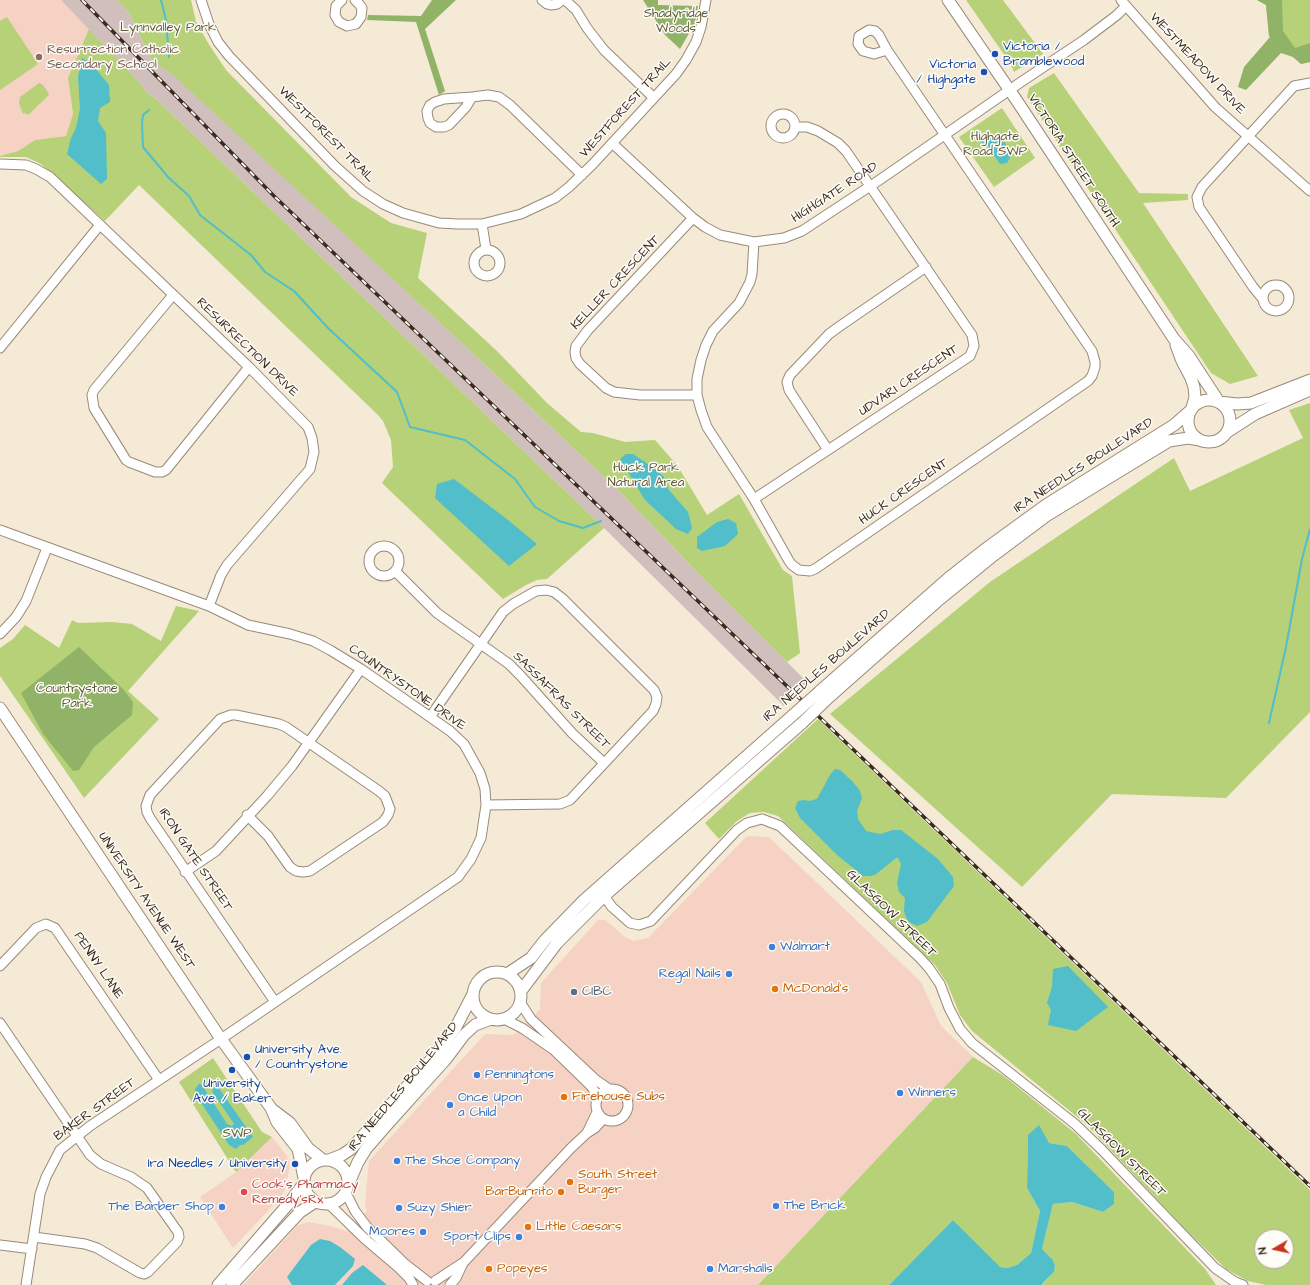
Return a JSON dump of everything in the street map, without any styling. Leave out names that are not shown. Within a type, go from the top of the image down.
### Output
[{"type":"main road","name":"VICTORIA STREET SOUTH","points":[[948,0],[1174,339],[1189,356],[1219,402]]},
{"type":"main road","name":"VICTORIA STREET SOUTH","points":[[1174,339],[1194,387],[1195,397],[1191,409]]},
{"type":"main road","points":[[1310,380],[1252,403],[1237,404],[1204,400],[1197,403],[1191,409],[1188,420],[1190,428],[1193,434],[1200,440],[1207,442],[1216,440],[1223,437],[1227,432],[1255,414],[1310,390]]},
{"type":"main road","points":[[1219,402],[1227,409],[1230,416],[1230,423],[1227,432]]},
{"type":"main road","name":"IRA NEEDLES BOULEVARD","points":[[521,997],[557,943],[604,896],[802,723],[823,696],[951,576],[1046,505],[1174,424],[1191,409]]},
{"type":"main road","name":"IRA NEEDLES BOULEVARD","points":[[507,974],[531,958],[545,940],[584,900],[793,715],[823,696],[994,555],[1046,516],[1168,441],[1188,438],[1200,440]]},
{"type":"main road","name":"UNIVERSITY AVENUE WEST","points":[[0,708],[222,1039],[271,1108],[277,1122],[298,1149],[304,1180]]},
{"type":"main road","points":[[492,972],[507,974],[514,978],[518,984],[521,997],[514,1012],[504,1019],[491,1019],[483,1015],[474,1002],[475,987],[479,980],[492,972]]},
{"type":"main road","name":"IRA NEEDLES BOULEVARD","points":[[326,1160],[342,1155],[351,1149],[437,1053],[456,1027],[474,994]]},
{"type":"main road","name":"IRA NEEDLES BOULEVARD","points":[[348,1188],[358,1162],[366,1149],[385,1126],[446,1059],[464,1035],[475,1025],[491,1019]]},
{"type":"main road","name":"UNIVERSITY AVENUE WEST","points":[[271,1108],[290,1123],[308,1148],[326,1160]]},
{"type":"main road","points":[[218,1285],[290,1202],[304,1180],[306,1172],[316,1162],[326,1160],[341,1165],[348,1176],[348,1188],[342,1199],[330,1205],[319,1204],[309,1197],[305,1190],[304,1180]]},
{"type":"main road","points":[[232,1285],[300,1212],[315,1202]]},
{"type":"street","name":"WESTFOREST TRAIL","points":[[201,0],[209,24],[218,42],[229,56],[362,192],[403,213],[439,223],[458,224],[482,224],[515,216],[538,207],[555,198],[569,187],[676,74],[696,42],[706,0]]},
{"type":"street","points":[[342,0],[336,6],[335,15],[339,22],[347,26],[356,24],[362,17],[362,8],[355,0]]},
{"type":"street","points":[[542,0],[551,5],[557,4],[564,0],[576,10],[587,28],[604,50],[654,98]]},
{"type":"street","name":"HIGHGATE ROAD","points":[[612,143],[693,218],[705,227],[720,235],[754,242],[784,238],[802,231],[871,186],[1084,40],[1117,15],[1123,3]]},
{"type":"street","name":"WESTMEADOW DRIVE","points":[[1123,3],[1215,107],[1310,191]]},
{"type":"street","points":[[887,50],[945,135]]},
{"type":"street","points":[[1262,298],[1199,207],[1197,197],[1202,187],[1294,86],[1310,83]]},
{"type":"street","points":[[472,97],[469,103],[449,125],[444,127],[436,127],[430,123],[427,111],[430,105],[435,102],[444,99],[488,95],[499,97],[510,105],[582,175]]},
{"type":"street","name":"UDVARI CRESCENT","points":[[754,499],[964,360],[972,352],[974,346],[972,335],[855,162],[838,143],[818,131],[807,127],[795,127]]},
{"type":"street","name":"HUCK CRESCENT","points":[[754,242],[750,282],[739,303],[714,331],[706,345],[697,379],[698,395],[707,427],[754,499],[792,565],[799,570],[804,571],[816,569],[1088,381],[1092,376],[1095,367],[1092,351],[945,135]]},
{"type":"street","name":"RESURRECTION DRIVE","points":[[0,164],[26,165],[50,178],[249,368],[308,427],[312,438],[314,452],[310,469],[227,565],[209,606]]},
{"type":"street","name":"KELLER CRESCENT","points":[[693,218],[588,330],[576,346],[575,352],[576,358],[580,364],[606,388],[614,392],[640,395],[698,395]]},
{"type":"street","points":[[482,224],[486,249]]},
{"type":"street","points":[[0,348],[99,226]]},
{"type":"street","points":[[828,450],[789,390],[787,382],[790,375],[811,352],[840,326],[926,267]]},
{"type":"street","points":[[173,295],[94,390],[92,395],[94,408],[126,460],[155,472],[166,470],[249,368]]},
{"type":"street","name":"COUNTRYSTONE DRIVE","points":[[0,530],[209,606],[248,625],[290,634],[313,641],[360,669],[450,731],[464,744],[480,774],[485,790],[486,805],[482,838],[471,859],[458,877],[222,1039]]},
{"type":"street","points":[[0,634],[16,617],[26,600],[47,548]]},
{"type":"street","name":"SASSAFRAS STREET","points":[[395,572],[436,613],[508,664],[520,675],[572,733],[604,763]]},
{"type":"street","points":[[430,717],[503,612],[513,604],[536,591],[546,590],[554,592],[562,598],[650,685],[657,697],[653,710],[570,800],[560,804],[486,805]]},
{"type":"street","points":[[185,872],[216,851],[267,796],[292,766],[360,669]]},
{"type":"street","name":"IRON GATE STREET","points":[[275,1002],[185,872],[150,818],[146,806],[150,795],[215,724],[225,716],[236,715],[279,724],[309,742]]},
{"type":"street","points":[[247,816],[268,836],[290,867],[296,871],[303,872],[310,871],[386,819],[390,809],[385,796],[309,742]]},
{"type":"street","name":"GLASGOW STREET","points":[[604,896],[612,907],[630,923],[639,925],[651,921],[737,830],[747,823],[762,819],[780,826],[929,968],[940,984],[948,1008],[960,1029],[972,1043],[1075,1124],[1102,1150],[1215,1268],[1235,1282],[1243,1285]]},
{"type":"street","name":"PENNY LANE","points":[[0,966],[36,928],[46,924],[55,928],[159,1080]]},
{"type":"street","points":[[521,997],[531,1019],[596,1080],[609,1089]]},
{"type":"street","points":[[504,1019],[522,1028],[554,1050],[591,1086],[598,1096]]},
{"type":"street","points":[[0,1023],[90,1155],[101,1164],[131,1177],[147,1188],[178,1232],[179,1237],[177,1242],[148,1272],[144,1274],[97,1248],[85,1244],[34,1237]]},
{"type":"street","name":"BAKER STREET","points":[[26,1285],[40,1194],[46,1177],[60,1150],[90,1126],[222,1039]]},
{"type":"street","points":[[609,1089],[615,1089],[622,1092],[626,1097],[628,1106],[626,1113],[621,1118],[614,1121],[600,1115],[596,1101],[601,1092],[609,1089]]},
{"type":"street","points":[[348,1188],[355,1211],[367,1227],[404,1263],[431,1283],[464,1262],[548,1172],[587,1133],[600,1115]]},
{"type":"street","points":[[330,1205],[365,1239],[398,1267],[413,1285]]},
{"type":"street","points":[[0,1245],[32,1249]]},
{"type":"street","points":[[450,1285],[456,1278],[464,1262]]},
{"type":"shaded area","name":"Resurrection Catholic Secondary School","points":[[0,0],[61,0],[89,29],[68,78],[73,114],[66,136],[35,140],[18,151],[0,156]]},
{"type":"shaded area","points":[[61,0],[117,0],[129,13],[152,61],[171,72],[620,492],[809,684],[784,706],[604,528],[156,99],[144,90],[142,85]]},
{"type":"shaded area","points":[[747,836],[769,837],[921,982],[941,1026],[973,1057],[758,1285],[243,1285],[297,1226],[308,1222],[331,1226],[346,1231],[367,1211],[365,1205],[369,1161],[485,1034],[514,1035],[540,1009],[541,983],[598,920],[605,920],[625,937],[634,941],[648,938]]},
{"type":"shaded area","points":[[272,1137],[287,1156],[290,1165],[285,1190],[279,1199],[233,1248],[200,1197],[236,1172]]},
{"type":"green space","points":[[117,0],[191,0],[196,22],[226,70],[351,197],[391,223],[427,233],[418,278],[498,352],[547,403],[581,432],[593,433],[625,442],[655,440],[677,465],[707,515],[739,494],[783,570],[792,576],[800,653],[787,662],[620,492],[171,73],[152,61],[129,13]]},
{"type":"green space","points":[[432,0],[456,0],[425,29],[445,91],[439,95],[416,22],[367,20],[368,15],[421,16]]},
{"type":"green space","name":"Shadyridge Woods","points":[[643,0],[658,0],[658,5],[698,6],[695,23],[680,49],[665,35]]},
{"type":"green space","points":[[966,0],[1003,0],[1043,54],[1014,72],[1010,63]]},
{"type":"green space","points":[[1257,0],[1310,0],[1310,62],[1301,64],[1269,36],[1266,5]]},
{"type":"green space","points":[[1257,0],[1282,0],[1283,31],[1295,48],[1310,43],[1310,62],[1301,64],[1293,57],[1281,53],[1246,90],[1238,87],[1244,67],[1270,37],[1266,5]]},
{"type":"green space","points":[[7,17],[38,64],[0,90],[0,21]]},
{"type":"green space","points":[[89,29],[142,85],[144,90],[156,99],[604,528],[547,579],[537,580],[526,585],[503,599],[382,483],[393,467],[391,440],[383,421],[378,415],[139,185],[105,221],[41,164],[26,157],[0,157],[18,151],[35,140],[66,136],[73,114],[68,78]]},
{"type":"green space","points":[[1054,73],[1139,193],[1188,194],[1188,200],[1143,203],[1258,376],[1230,384],[1211,373],[1027,97],[1029,88]]},
{"type":"green space","points":[[39,83],[42,84],[49,95],[28,115],[25,113],[23,114],[19,103],[20,97]]},
{"type":"green space","name":"Highgate Road SWP","points":[[1002,108],[1035,158],[994,187],[959,137]]},
{"type":"green space","points":[[1310,403],[1310,712],[1226,798],[1112,794],[1022,887],[830,714],[990,582],[1174,458],[1190,491],[1303,438],[1289,410]]},
{"type":"green space","name":"Countrystone Park","points":[[176,606],[199,611],[128,691],[159,719],[84,798],[0,676],[0,648],[13,639],[25,625],[59,648],[72,620],[78,623],[112,622],[132,624],[161,641]]},
{"type":"green space","points":[[79,647],[123,689],[133,702],[132,715],[94,747],[79,770],[73,771],[43,734],[21,693]]},
{"type":"green space","points":[[818,719],[1310,1190],[1310,1285],[1266,1285],[1248,1281],[1226,1269],[1187,1231],[1087,1125],[972,1031],[960,1015],[947,983],[935,965],[778,816],[764,812],[750,813],[737,821],[719,839],[705,823]]},
{"type":"green space","points":[[973,1057],[1004,1076],[1076,1134],[1205,1269],[1216,1285],[1042,1285],[1054,1272],[1055,1266],[1053,1260],[1042,1249],[1053,1204],[1072,1202],[1103,1212],[1114,1204],[1114,1192],[1067,1146],[1049,1143],[1028,1135],[1027,1188],[1040,1211],[1031,1253],[1017,1265],[1007,1268],[1000,1267],[953,1220],[889,1285],[758,1285]]},
{"type":"green space","name":"SWP","points":[[213,1058],[262,1132],[272,1137],[236,1172],[179,1082]]},
{"type":"water","points":[[82,58],[91,63],[109,85],[110,102],[100,108],[98,121],[106,133],[107,179],[101,184],[67,154],[71,138],[76,128],[80,109],[78,77]]},
{"type":"water","points":[[992,134],[1000,136],[1012,154],[1007,163],[1000,164],[988,146],[980,142],[978,139]]},
{"type":"water","points":[[626,454],[633,454],[664,477],[669,490],[688,512],[692,528],[688,534],[676,529],[645,500],[620,459]]},
{"type":"water","points":[[454,479],[537,544],[509,566],[435,498],[437,484]]},
{"type":"water","points":[[728,519],[736,523],[738,534],[725,546],[702,551],[697,548],[697,537],[717,522]]},
{"type":"water","points":[[835,769],[840,770],[860,791],[862,798],[857,811],[858,819],[866,831],[880,834],[893,830],[901,830],[938,859],[953,877],[954,886],[927,922],[917,926],[909,922],[906,917],[904,911],[905,898],[899,892],[897,883],[901,864],[898,858],[875,875],[863,876],[836,854],[800,818],[795,808],[798,801],[817,799],[830,775]]},
{"type":"water","points":[[1068,966],[1108,1007],[1076,1031],[1048,1025],[1051,1010],[1047,1003],[1052,987],[1053,969]]},
{"type":"water","points":[[199,1084],[202,1085],[227,1124],[232,1126],[234,1124],[212,1091],[214,1087],[218,1087],[253,1137],[236,1149],[229,1145],[196,1095],[195,1089]]},
{"type":"water","points":[[1039,1125],[1049,1143],[1067,1146],[1114,1192],[1114,1204],[1103,1212],[1072,1202],[1053,1204],[1042,1249],[1053,1260],[1055,1266],[1054,1272],[1042,1285],[889,1285],[953,1220],[1000,1267],[1007,1268],[1017,1265],[1031,1253],[1040,1211],[1027,1188],[1028,1135]]},
{"type":"water","points":[[320,1239],[330,1241],[355,1259],[353,1266],[335,1285],[292,1285],[287,1277],[311,1245]]},
{"type":"water","points":[[363,1265],[387,1285],[342,1285],[352,1273]]},
{"type":"waterway","points":[[161,0],[166,20],[169,57]]},
{"type":"waterway","points":[[149,110],[143,115],[143,147],[168,177],[189,196],[200,215],[251,255],[265,272],[294,291],[328,328],[397,392],[410,427],[465,440],[515,479],[535,507],[559,521],[583,528],[601,521]]},
{"type":"waterway","points":[[1269,723],[1286,647],[1302,559],[1310,529]]},
{"type":"railway","points":[[82,0],[274,196],[1310,1186]]},
{"type":"place","name":"Victoria / Bramblewood","points":[[995,54]]},
{"type":"place","name":"Resurrection Catholic Secondary School","points":[[39,57]]},
{"type":"place","name":"Victoria / Highgate","points":[[984,72]]},
{"type":"place","name":"Walmart","points":[[772,947]]},
{"type":"place","name":"Regal Nails","points":[[729,974]]},
{"type":"place","name":"McDonald's","points":[[775,989]]},
{"type":"place","name":"CIBC","points":[[574,992]]},
{"type":"place","name":"University Ave. / Countrystone","points":[[247,1057]]},
{"type":"place","name":"University Ave. / Baker","points":[[232,1070]]},
{"type":"place","name":"Penningtons","points":[[477,1075]]},
{"type":"place","name":"Winners","points":[[900,1093]]},
{"type":"place","name":"Firehouse Subs","points":[[564,1097]]},
{"type":"place","name":"Once Upon a Child","points":[[450,1105]]},
{"type":"place","name":"The Shoe Company","points":[[397,1161]]},
{"type":"place","name":"Ira Needles / University","points":[[295,1164]]},
{"type":"place","name":"South Street Burger","points":[[570,1182]]},
{"type":"place","name":"Cook's Pharmacy Remedy'sRx","points":[[244,1192]]},
{"type":"place","name":"BarBurrito","points":[[561,1192]]},
{"type":"place","name":"The Brick","points":[[776,1206]]},
{"type":"place","name":"The Barber Shop","points":[[222,1207]]},
{"type":"place","name":"Suzy Shier","points":[[399,1208]]},
{"type":"place","name":"Little Caesars","points":[[528,1227]]},
{"type":"place","name":"Moores","points":[[423,1232]]},
{"type":"place","name":"Sport Clips","points":[[519,1237]]},
{"type":"place","name":"Popeyes","points":[[489,1269]]},
{"type":"place","name":"Marshalls","points":[[710,1269]]},
{"type":"park label","name":"Lynnvalley Park","points":[[168,28]]},
{"type":"park label","name":"Huck Park Natural Area","points":[[646,476]]}]
